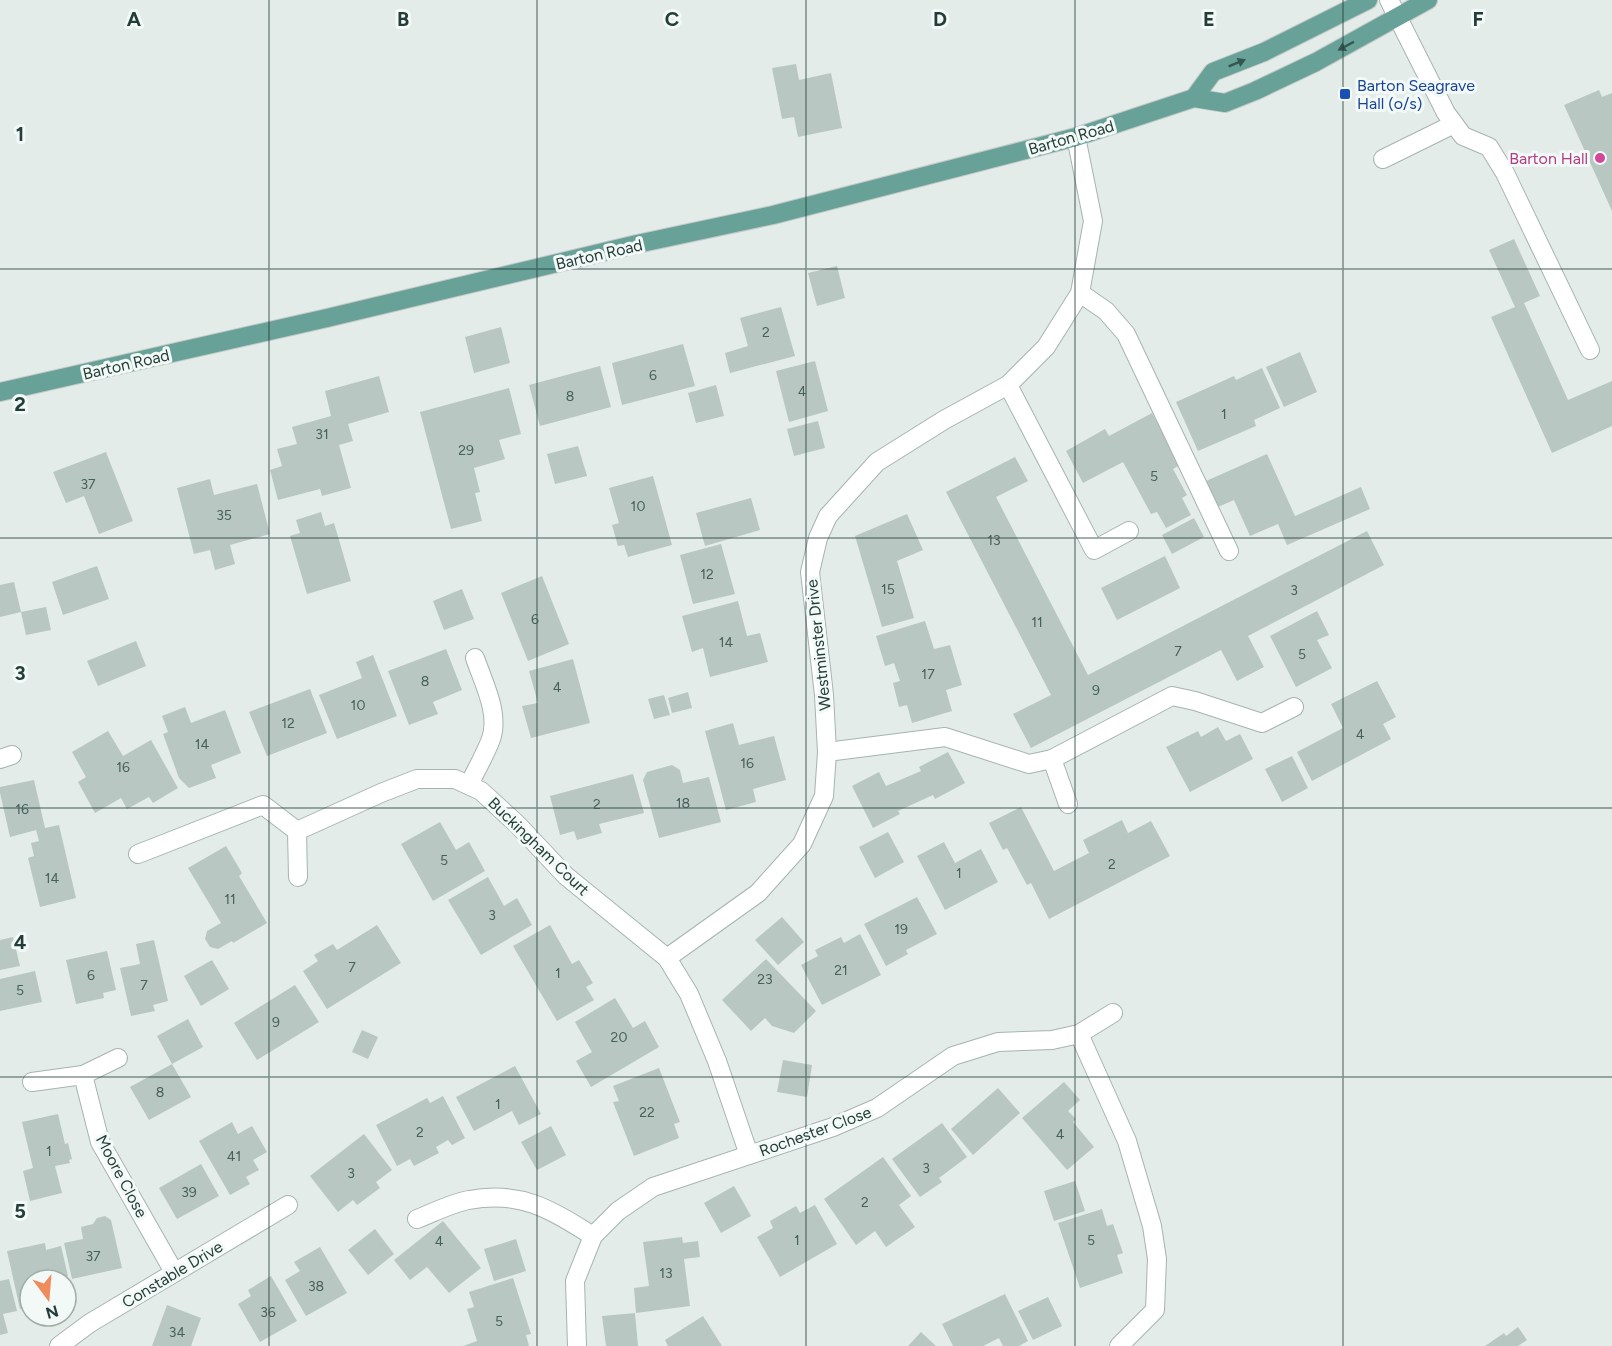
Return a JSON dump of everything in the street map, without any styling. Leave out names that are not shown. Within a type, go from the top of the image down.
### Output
[{"type":"main road","points":[[1194,98],[1213,72],[1264,52],[1368,0]]},
{"type":"main road","name":"Barton Road","points":[[0,392],[773,215],[1076,137],[1194,98],[1224,103],[1316,62],[1428,0]]},
{"type":"street","points":[[1389,0],[1446,113],[1463,136],[1489,147],[1505,173],[1590,350]]},
{"type":"street","points":[[1383,159],[1454,124]]},
{"type":"street","name":"Westminster Drive","points":[[667,958],[758,893],[802,844],[824,796],[827,752],[824,695],[810,572],[818,538],[828,516],[877,462],[944,420],[1008,385],[1046,347],[1080,293],[1093,221],[1076,137]]},
{"type":"street","points":[[1080,293],[1106,311],[1126,334],[1159,408],[1229,551]]},
{"type":"street","points":[[1008,385],[1094,550],[1130,531]]},
{"type":"street","points":[[469,785],[491,737],[494,723],[492,709],[475,658]]},
{"type":"street","points":[[827,752],[945,737],[1029,764],[1052,759],[1172,696],[1195,701],[1262,723],[1294,707]]},
{"type":"street","points":[[1052,759],[1068,804]]},
{"type":"street","name":"Buckingham Court","points":[[297,831],[417,779],[455,778],[481,791],[517,824],[566,876],[667,958],[689,994],[717,1061],[749,1155]]},
{"type":"street","points":[[138,854],[263,805],[297,831],[298,877]]},
{"type":"street","name":"Rochester Close","points":[[593,1236],[618,1211],[652,1187],[833,1128],[877,1108],[953,1056],[998,1042],[1052,1040],[1079,1034],[1113,1013]]},
{"type":"street","points":[[1079,1034],[1127,1141],[1152,1226],[1157,1259],[1155,1311],[1119,1346]]},
{"type":"street","points":[[32,1082],[83,1075],[118,1058]]},
{"type":"street","name":"Moore Close","points":[[83,1075],[100,1142],[174,1272]]},
{"type":"street","points":[[417,1219],[467,1200],[504,1196],[544,1206],[593,1236],[575,1281],[577,1346]]},
{"type":"street","name":"Constable Drive","points":[[59,1346],[90,1323],[288,1205]]},
{"type":"building","points":[[796,64],[799,80],[831,73],[842,128],[798,137],[794,117],[782,119],[772,68]]},
{"type":"building","name":"Barton Hall","points":[[1599,90],[1602,97],[1612,93],[1612,211],[1564,105]]},
{"type":"building","points":[[1514,239],[1540,296],[1524,303],[1568,400],[1612,381],[1612,426],[1552,453],[1491,317],[1515,307],[1489,250]]},
{"type":"building","points":[[837,266],[845,298],[817,306],[808,273]]},
{"type":"building","points":[[781,307],[795,356],[730,373],[725,353],[748,346],[740,318]]},
{"type":"building","points":[[501,327],[510,363],[474,373],[465,337]]},
{"type":"building","points":[[683,344],[695,386],[622,405],[612,363]]},
{"type":"building","points":[[1300,352],[1317,392],[1284,407],[1266,367]]},
{"type":"building","points":[[815,361],[828,411],[789,422],[776,371]]},
{"type":"building","points":[[600,366],[611,407],[540,426],[529,385]]},
{"type":"building","points":[[1262,368],[1280,408],[1254,420],[1256,426],[1198,451],[1176,402],[1234,376],[1236,380]]},
{"type":"building","points":[[379,376],[389,412],[348,424],[353,441],[339,445],[351,488],[322,496],[320,489],[278,500],[270,470],[282,466],[277,449],[297,444],[292,427],[331,416],[325,391]]},
{"type":"building","points":[[716,385],[724,416],[696,423],[688,393]]},
{"type":"building","points":[[509,388],[521,434],[499,440],[505,459],[474,468],[480,492],[475,493],[482,521],[451,529],[420,412]]},
{"type":"building","points":[[1152,413],[1180,465],[1173,469],[1187,495],[1182,498],[1191,515],[1166,528],[1157,512],[1151,514],[1123,462],[1083,483],[1066,451],[1105,429],[1109,436]]},
{"type":"building","points":[[818,421],[825,448],[794,456],[787,429]]},
{"type":"building","points":[[578,446],[587,476],[555,484],[547,454]]},
{"type":"building","points":[[106,452],[133,521],[99,534],[84,496],[66,503],[53,472]]},
{"type":"building","points":[[1267,454],[1295,516],[1361,487],[1370,509],[1287,545],[1278,524],[1250,536],[1234,500],[1218,507],[1206,481]]},
{"type":"building","points":[[1015,457],[1028,481],[996,497],[1088,675],[1367,531],[1384,565],[1248,636],[1264,667],[1237,681],[1221,650],[1031,748],[1013,714],[1051,695],[946,492]]},
{"type":"building","points":[[653,476],[672,545],[628,557],[624,545],[618,546],[612,525],[619,523],[609,488]]},
{"type":"building","points":[[210,479],[214,495],[257,484],[270,534],[230,545],[235,564],[215,570],[210,550],[194,554],[177,488]]},
{"type":"building","points":[[751,498],[760,530],[705,546],[696,513]]},
{"type":"building","points":[[321,512],[325,526],[334,523],[351,581],[307,594],[290,536],[300,533],[296,520]]},
{"type":"building","points":[[907,514],[923,550],[897,561],[914,618],[882,627],[855,536]]},
{"type":"building","points":[[1194,518],[1204,537],[1172,554],[1162,535]]},
{"type":"building","points":[[721,544],[735,594],[693,604],[680,555]]},
{"type":"building","points":[[1165,556],[1180,588],[1117,620],[1101,588]]},
{"type":"building","points":[[97,566],[109,599],[63,615],[52,582]]},
{"type":"building","points":[[542,576],[569,644],[528,661],[501,593]]},
{"type":"building","points":[[14,582],[21,612],[0,617],[0,585]]},
{"type":"building","points":[[462,589],[474,619],[444,630],[433,601]]},
{"type":"building","points":[[738,601],[747,636],[760,633],[768,662],[710,677],[703,648],[692,652],[682,616]]},
{"type":"building","points":[[46,607],[51,630],[26,635],[21,612]]},
{"type":"building","points":[[1317,611],[1329,635],[1317,640],[1332,668],[1296,687],[1270,636]]},
{"type":"building","points":[[925,621],[934,649],[950,645],[962,685],[946,690],[952,711],[912,723],[907,705],[899,707],[893,683],[900,681],[894,663],[885,666],[876,636]]},
{"type":"building","points":[[136,641],[146,666],[98,686],[87,661]]},
{"type":"building","points":[[446,649],[462,690],[433,702],[438,714],[409,725],[388,671]]},
{"type":"building","points":[[373,655],[397,716],[337,739],[319,695],[362,678],[356,662]]},
{"type":"building","points":[[573,659],[590,723],[531,738],[522,706],[538,703],[529,671]]},
{"type":"building","points":[[1377,681],[1396,717],[1383,724],[1391,739],[1312,781],[1297,752],[1343,728],[1331,704]]},
{"type":"building","points":[[310,689],[327,733],[267,756],[249,712]]},
{"type":"building","points":[[688,692],[692,708],[672,713],[668,698]]},
{"type":"building","points":[[664,695],[670,715],[654,719],[648,699]]},
{"type":"building","points":[[185,707],[191,723],[225,710],[241,753],[211,765],[216,778],[189,788],[179,778],[163,734],[168,732],[162,716]]},
{"type":"building","points":[[733,723],[739,745],[774,736],[786,780],[753,789],[756,802],[726,810],[705,731]]},
{"type":"building","points":[[1218,727],[1226,741],[1240,734],[1253,759],[1190,792],[1166,747],[1198,731],[1201,737]]},
{"type":"building","points":[[108,731],[123,756],[151,740],[178,788],[153,803],[149,797],[127,809],[121,798],[95,813],[78,782],[86,777],[72,752]]},
{"type":"building","points":[[948,752],[965,783],[935,799],[933,795],[898,811],[900,814],[873,828],[852,786],[879,772],[886,786],[921,771],[919,767]]},
{"type":"building","points":[[1292,756],[1308,788],[1282,802],[1265,769]]},
{"type":"building","points":[[672,765],[680,770],[683,783],[709,777],[721,822],[659,838],[643,780],[647,772]]},
{"type":"building","points":[[633,774],[644,813],[599,824],[602,833],[577,840],[574,831],[560,835],[550,796]]},
{"type":"building","points":[[34,780],[45,828],[59,825],[76,898],[40,907],[28,858],[34,856],[31,843],[39,841],[36,830],[10,837],[0,793],[0,787]]},
{"type":"building","points":[[1021,807],[1054,871],[1089,853],[1083,840],[1122,820],[1128,833],[1151,821],[1170,856],[1049,919],[1031,883],[1027,885],[1007,848],[1003,850],[989,823]]},
{"type":"building","points":[[440,822],[456,850],[469,842],[485,871],[433,901],[401,844]]},
{"type":"building","points":[[888,832],[904,862],[875,878],[859,847]]},
{"type":"building","points":[[944,842],[955,863],[981,849],[998,882],[945,910],[917,856]]},
{"type":"building","points":[[226,846],[242,873],[239,876],[267,923],[218,949],[210,947],[205,939],[207,931],[221,923],[188,868]]},
{"type":"building","points":[[488,877],[504,906],[517,898],[532,925],[481,955],[448,900]]},
{"type":"building","points":[[917,897],[937,934],[906,950],[908,954],[886,966],[864,924]]},
{"type":"building","points":[[782,917],[804,942],[778,965],[755,940]]},
{"type":"building","points":[[377,925],[401,963],[327,1009],[303,971],[318,961],[314,955],[333,944],[337,950]]},
{"type":"building","points":[[550,925],[572,964],[579,960],[593,983],[586,987],[594,1000],[557,1021],[513,946]]},
{"type":"building","points":[[860,934],[881,975],[822,1005],[801,965],[818,956],[815,950],[841,937],[844,943]]},
{"type":"building","points":[[13,937],[20,966],[0,970],[0,940]]},
{"type":"building","points":[[154,940],[168,1001],[153,1005],[155,1011],[131,1016],[120,968],[140,964],[136,944]]},
{"type":"building","points":[[107,951],[116,990],[103,993],[104,998],[76,1004],[66,960]]},
{"type":"building","points":[[766,959],[816,1011],[794,1033],[772,1026],[765,1018],[751,1031],[722,1000]]},
{"type":"building","points":[[212,960],[229,989],[201,1006],[184,976]]},
{"type":"building","points":[[35,971],[42,1002],[0,1011],[0,979]]},
{"type":"building","points":[[295,985],[319,1022],[257,1060],[234,1023]]},
{"type":"building","points":[[615,998],[633,1028],[645,1021],[659,1047],[591,1087],[576,1061],[592,1052],[575,1022]]},
{"type":"building","points":[[188,1019],[203,1047],[172,1064],[157,1036]]},
{"type":"building","points":[[362,1030],[378,1037],[368,1059],[352,1052]]},
{"type":"building","points":[[783,1060],[812,1065],[807,1097],[777,1092]]},
{"type":"building","points":[[172,1064],[191,1097],[149,1120],[130,1087]]},
{"type":"building","points":[[515,1066],[541,1114],[519,1125],[512,1111],[474,1131],[456,1097]]},
{"type":"building","points":[[659,1068],[680,1122],[674,1124],[679,1138],[634,1156],[613,1102],[619,1101],[613,1086]]},
{"type":"building","points":[[1064,1082],[1080,1100],[1068,1111],[1076,1119],[1073,1122],[1094,1147],[1067,1170],[1022,1118]]},
{"type":"building","points":[[998,1088],[1020,1113],[973,1155],[951,1129]]},
{"type":"building","points":[[443,1096],[465,1138],[452,1145],[448,1140],[436,1147],[439,1153],[414,1166],[410,1159],[397,1166],[376,1125],[427,1098],[430,1103]]},
{"type":"building","points":[[58,1114],[65,1144],[68,1143],[72,1159],[69,1160],[70,1163],[55,1166],[62,1193],[30,1201],[23,1171],[33,1168],[22,1122]]},
{"type":"building","points":[[232,1122],[238,1134],[252,1126],[267,1152],[253,1160],[259,1170],[246,1177],[250,1184],[230,1195],[199,1141]]},
{"type":"building","points":[[942,1123],[967,1157],[939,1178],[942,1182],[920,1197],[892,1159]]},
{"type":"building","points":[[551,1126],[566,1155],[537,1170],[521,1142]]},
{"type":"building","points":[[364,1134],[392,1170],[376,1182],[380,1188],[357,1205],[353,1200],[338,1212],[310,1176]]},
{"type":"building","points":[[883,1157],[911,1196],[899,1205],[915,1227],[886,1247],[875,1231],[856,1245],[824,1199]]},
{"type":"building","points":[[201,1164],[219,1196],[177,1219],[159,1188]]},
{"type":"building","points":[[1075,1181],[1085,1211],[1054,1221],[1044,1191]]},
{"type":"building","points":[[734,1186],[751,1216],[721,1233],[704,1203]]},
{"type":"building","points":[[815,1205],[837,1244],[780,1277],[757,1237],[773,1228],[770,1221],[796,1206],[800,1213]]},
{"type":"building","points":[[1102,1209],[1107,1226],[1113,1224],[1123,1253],[1117,1255],[1123,1273],[1080,1288],[1058,1223]]},
{"type":"building","points":[[105,1216],[111,1220],[122,1268],[78,1278],[78,1268],[70,1268],[64,1243],[83,1239],[81,1227],[93,1224],[97,1218]]},
{"type":"building","points":[[443,1221],[481,1268],[449,1293],[427,1267],[410,1280],[394,1260]]},
{"type":"building","points":[[375,1229],[394,1254],[368,1275],[348,1250]]},
{"type":"building","points":[[682,1237],[683,1243],[698,1241],[700,1257],[684,1259],[690,1306],[636,1313],[634,1288],[649,1286],[643,1242]]},
{"type":"building","points":[[516,1239],[526,1271],[494,1281],[484,1249]]},
{"type":"building","points":[[45,1243],[46,1250],[61,1246],[66,1268],[18,1268],[18,1300],[7,1251]]},
{"type":"building","points":[[320,1247],[347,1293],[306,1316],[285,1280],[300,1271],[294,1262]]},
{"type":"building","points":[[271,1276],[297,1321],[260,1342],[238,1304],[251,1296],[248,1290]]},
{"type":"building","points":[[513,1278],[531,1334],[526,1335],[529,1346],[463,1346],[477,1341],[467,1309],[474,1307],[469,1292]]},
{"type":"building","points":[[9,1279],[17,1311],[3,1314],[8,1333],[0,1335],[0,1281]]},
{"type":"building","points":[[1005,1294],[1028,1341],[1019,1346],[1003,1346],[999,1338],[983,1346],[953,1346],[942,1324]]},
{"type":"building","points":[[1048,1297],[1062,1326],[1033,1340],[1018,1311]]},
{"type":"building","points":[[167,1305],[201,1318],[191,1346],[152,1346]]},
{"type":"building","points":[[635,1313],[638,1346],[606,1346],[602,1316]]},
{"type":"building","points":[[703,1316],[722,1346],[668,1346],[665,1340]]},
{"type":"building","points":[[1518,1327],[1527,1340],[1518,1346],[1485,1346],[1504,1333],[1506,1336]]},
{"type":"building","points":[[921,1332],[936,1346],[908,1346]]},
{"type":"place","name":"Barton Seagrave Hall (o/s)","points":[[1345,94]]},
{"type":"place","name":"Barton Hall","points":[[1600,158]]}]
